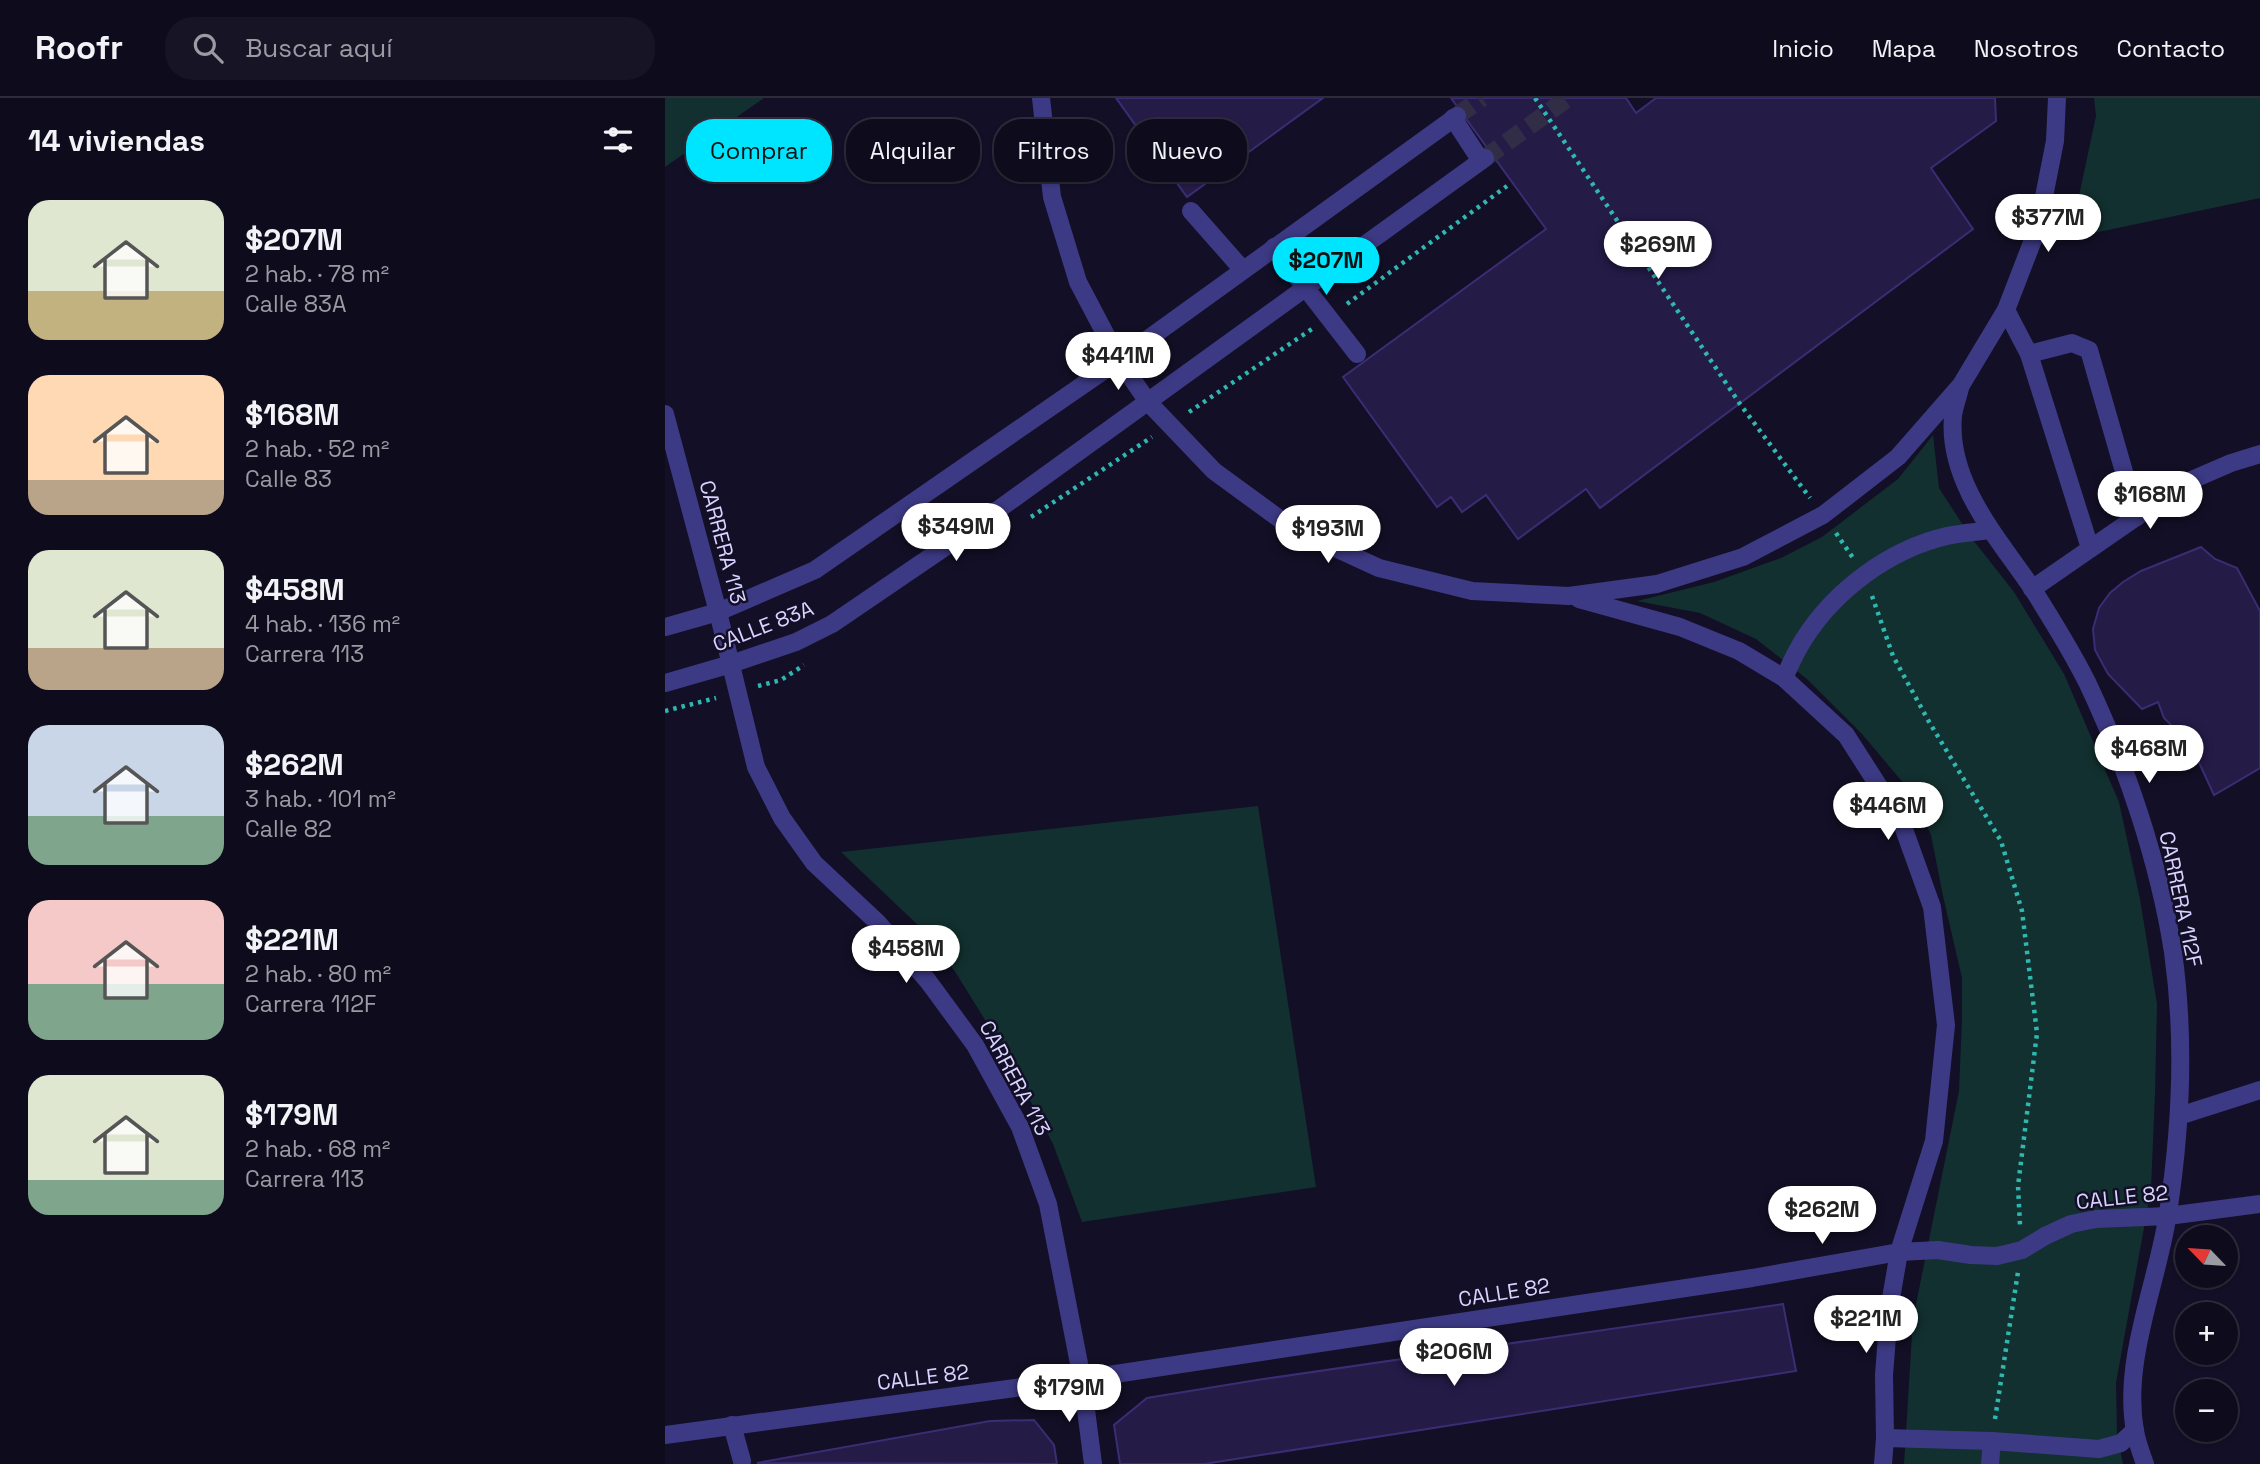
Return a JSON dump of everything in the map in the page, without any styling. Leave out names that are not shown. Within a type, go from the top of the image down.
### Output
[{"type":"street","points":[[1041,98],[1052,197],[1078,282],[1119,360],[1148,402],[1214,471],[1292,528],[1379,568],[1472,591],[1569,596],[1657,584],[1743,557],[1823,515],[1898,457],[1961,385],[2006,310],[2038,227],[2056,141],[2057,98]]},
{"type":"street","name":"CALLE 83A","points":[[665,627],[718,612],[815,570],[1119,360],[1455,117],[1483,160],[971,530],[832,624],[796,642],[665,683]]},
{"type":"street","points":[[1191,211],[1243,270]]},
{"type":"street","points":[[1274,247],[1357,354]]},
{"type":"street","points":[[2006,310],[2029,354],[2090,548]]},
{"type":"street","points":[[2029,354],[2072,343],[2089,349],[2137,517]]},
{"type":"street","name":"CARRERA 112F","points":[[1961,385],[1953,416],[1955,444],[1963,482],[1990,530],[2032,589],[2085,679],[2105,722],[2128,782],[2152,859],[2173,952],[2181,1056],[2179,1116],[2168,1216],[2144,1317],[2133,1387],[2135,1430],[2145,1464]]},
{"type":"street","name":"CARRERA 113","points":[[665,414],[756,767],[782,818],[814,863],[877,922],[928,981],[975,1045],[1020,1126],[1048,1204],[1082,1379],[1093,1464]]},
{"type":"street","points":[[2032,589],[2187,482],[2260,454]]},
{"type":"street","points":[[1784,678],[1804,638],[1831,603],[1865,574],[1903,552],[1935,540],[1990,530]]},
{"type":"street","points":[[1569,596],[1680,627],[1739,652],[1784,678],[1846,735],[1901,821],[1932,907],[1946,1025],[1934,1141],[1899,1252],[1889,1310],[1884,1374],[1883,1464]]},
{"type":"street","points":[[2179,1116],[2260,1090]]},
{"type":"street","name":"CALLE 82","points":[[665,1435],[731,1424],[1082,1379],[1752,1278],[1899,1252],[1938,1250],[1997,1256],[2022,1250],[2071,1224],[2097,1219],[2168,1216],[2260,1204]]},
{"type":"street","points":[[731,1424],[742,1461]]},
{"type":"street","points":[[1885,1438],[1992,1441],[2099,1449],[2121,1443],[2135,1430]]},
{"type":"street","points":[[1990,1464],[1992,1441]]},
{"type":"green space","points":[[665,98],[764,98],[734,119],[686,119],[686,152],[665,167]]},
{"type":"green space","points":[[2094,98],[2260,98],[2260,198],[2070,238],[2096,116]]},
{"type":"green space","points":[[1933,435],[1939,488],[1970,536],[2014,592],[2064,674],[2119,802],[2140,899],[2157,1004],[2155,1094],[2151,1189],[2116,1383],[2117,1434],[2123,1464],[1904,1464],[1913,1319],[1959,1091],[1962,978],[1931,835],[1910,791],[1862,734],[1807,679],[1756,639],[1700,613],[1637,601],[1714,582],[1781,558],[1822,537],[1898,479]]},
{"type":"green space","points":[[1258,806],[1316,1187],[1082,1222],[1053,1144],[1003,1049],[956,973],[921,928],[841,852]]},
{"type":"building","points":[[1116,98],[1323,98],[1247,153],[1247,119],[1131,119]]},
{"type":"building","points":[[1451,98],[1626,98],[1636,113],[1656,98],[1995,98],[1996,121],[1931,168],[1973,229],[1600,508],[1586,489],[1518,539],[1486,495],[1462,512],[1451,497],[1437,507],[1343,377],[1546,229]]},
{"type":"building","points":[[1176,182],[1208,182],[1187,197]]},
{"type":"building","points":[[2201,547],[2215,559],[2237,568],[2260,611],[2260,768],[2214,795],[2183,728],[2173,727],[2164,718],[2158,702],[2142,709],[2108,674],[2095,650],[2093,629],[2099,608],[2123,582],[2141,571]]},
{"type":"building","points":[[1783,1304],[1796,1371],[1204,1464],[1120,1464],[1114,1425],[1147,1398]]},
{"type":"building","points":[[1034,1420],[1054,1445],[1057,1464],[757,1463],[990,1421]]},
{"type":"tunnel","points":[[1457,116],[1482,98]]},
{"type":"tunnel","points":[[1485,158],[1568,98]]}]
